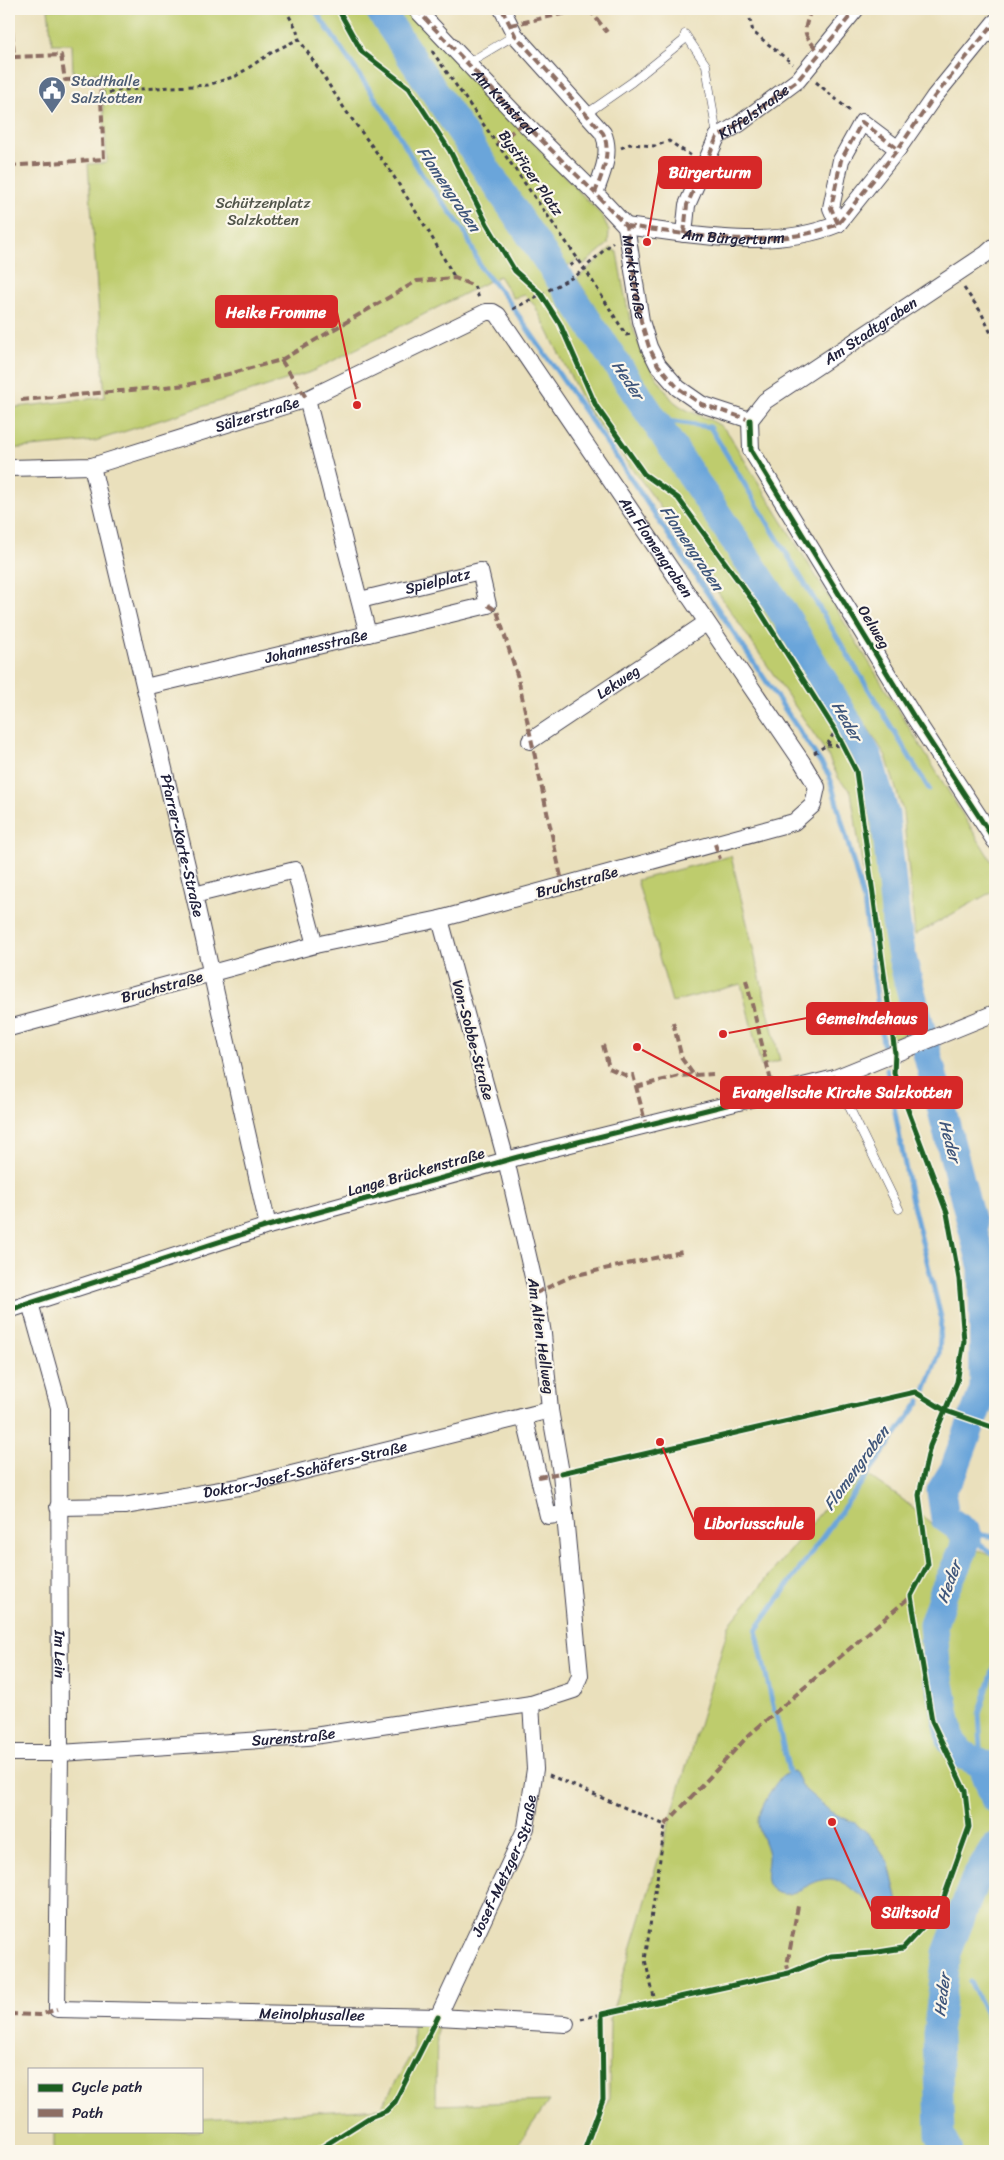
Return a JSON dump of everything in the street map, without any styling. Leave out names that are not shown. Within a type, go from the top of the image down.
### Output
[{"type":"street","name":"Am Kunstrad","points":[[416,9],[524,123],[595,193]]},
{"type":"street","points":[[502,9],[515,35],[603,133],[607,154],[602,176],[595,193]]},
{"type":"street","name":"Kiffelstraße","points":[[684,234],[687,205],[717,137],[739,124],[798,80],[856,9]]},
{"type":"street","points":[[898,149],[862,122],[841,160],[831,208],[838,224],[898,149],[934,97],[995,22]]},
{"type":"street","name":"Marktstraße","points":[[595,193],[626,226],[643,332],[658,365],[678,388],[701,404],[750,420]]},
{"type":"street","name":"Am Bürgerturm","points":[[626,226],[750,240],[786,236],[828,228],[838,224]]},
{"type":"street","name":"Am Stadtgraben","points":[[750,420],[765,401],[986,254],[995,246]]},
{"type":"street","name":"Sälzerstraße","points":[[9,468],[92,466],[307,399],[486,312],[493,312]]},
{"type":"street","name":"Am Flomengraben","points":[[493,312],[498,315],[802,762],[817,787]]},
{"type":"street","name":"Johannesstraße","points":[[145,687],[368,634],[307,399]]},
{"type":"street","name":"Oelweg","points":[[750,420],[751,450],[914,717],[995,841]]},
{"type":"street","name":"Pfarrer-Korte-Straße","points":[[92,466],[194,895],[268,1226]]},
{"type":"street","name":"Spielplatz","points":[[360,600],[480,571],[488,605],[368,634]]},
{"type":"street","name":"Lekweg","points":[[530,741],[706,623]]},
{"type":"street","name":"Bruchstraße","points":[[9,1028],[315,946],[440,919],[794,822],[813,805],[817,787]]},
{"type":"street","points":[[194,895],[295,870],[315,946]]},
{"type":"street","name":"Von-Sobbe-Straße","points":[[440,919],[506,1160]]},
{"type":"street","name":"Lange Brückenstraße","points":[[9,1310],[268,1226],[506,1160],[836,1078],[995,1013]]},
{"type":"street","name":"Am Alten Hellweg","points":[[506,1160],[535,1286],[543,1334],[550,1410],[561,1473],[580,1675],[574,1690]]},
{"type":"street","name":"Im Lein","points":[[30,1303],[59,1406],[60,1753],[57,2009]]},
{"type":"street","name":"Doktor-Josef-Schäfers-Straße","points":[[58,1507],[124,1506],[239,1487],[550,1410]]},
{"type":"street","points":[[524,1416],[548,1516],[565,1514]]},
{"type":"street","name":"Surenstraße","points":[[9,1753],[60,1753],[307,1737],[531,1704],[574,1690]]},
{"type":"street","name":"Josef-Metzger-Straße","points":[[438,2017],[526,1828],[535,1770],[531,1704]]},
{"type":"street","name":"Meinolphusallee","points":[[57,2009],[438,2017],[566,2024]]},
{"type":"lane","points":[[586,114],[632,82],[684,40],[685,34],[706,65],[717,137]]},
{"type":"lane","points":[[468,63],[515,35]]},
{"type":"lane","points":[[836,1078],[899,1209]]},
{"type":"path","points":[[285,9],[296,28],[299,39],[346,111],[391,172],[455,278]]},
{"type":"path","points":[[338,9],[362,52],[409,88],[450,151],[487,224],[515,271],[541,294],[560,324],[596,406],[644,474],[678,498],[760,610],[835,730],[856,771],[858,780],[901,1051]]},
{"type":"path","points":[[101,94],[123,90],[208,85],[236,76],[274,51],[299,39]]},
{"type":"path","points":[[607,154],[630,144],[655,146],[669,141],[704,164]]},
{"type":"path","points":[[509,311],[577,275],[606,250],[626,226]]},
{"type":"path","points":[[570,266],[578,260]]},
{"type":"path","points":[[956,274],[981,312],[995,342]]},
{"type":"path","points":[[827,745],[835,730]]},
{"type":"path","points":[[818,750],[827,745],[843,746]]},
{"type":"path","points":[[535,1770],[665,1825],[645,1960],[655,2001]]},
{"type":"path","points":[[566,2024],[602,2014]]},
{"type":"green space","name":"Schützenplatz Salzkotten","points":[[48,9],[365,9],[654,438],[853,747],[865,771],[871,795],[890,960],[894,971],[905,1034],[889,1040],[851,792],[839,779],[826,752],[654,498],[586,407],[535,306],[525,295],[513,298],[499,276],[311,372],[95,441],[9,449],[9,408],[105,397],[88,164],[107,163],[101,73],[73,74],[72,44],[52,44]]},
{"type":"green space","points":[[394,9],[407,9],[603,217],[609,231],[608,244],[583,265],[579,259],[567,266],[554,249]]},
{"type":"green space","points":[[611,248],[617,252],[631,322],[643,354],[652,370],[674,401],[684,408],[716,423],[729,434],[995,867],[995,890],[915,935],[903,812],[886,756],[577,279]]},
{"type":"green space","points":[[731,856],[780,1061],[761,1066],[741,984],[672,1002],[637,880]]},
{"type":"green space","points":[[857,1468],[902,1499],[950,1539],[995,1557],[995,2151],[589,2151],[609,2097],[610,2019],[729,1625]]},
{"type":"green space","points":[[413,2022],[437,2022],[436,2105],[549,2101],[513,2151],[54,2151],[54,2132],[202,2132],[202,2119],[381,2108],[413,2051]]},
{"type":"water","points":[[794,1771],[802,1787],[831,1812],[855,1823],[872,1838],[889,1864],[903,1923],[898,1924],[856,1891],[832,1879],[824,1879],[788,1894],[781,1894],[770,1887],[766,1874],[768,1855],[758,1818],[763,1805],[776,1784],[783,1776]]},
{"type":"waterway","name":"Flomengraben","points":[[314,9],[389,118],[422,175],[464,230],[481,268],[507,299],[619,461],[829,775],[864,901],[883,1044]]},
{"type":"waterway","name":"Heder","points":[[379,9],[786,617],[868,757],[885,815],[896,923],[902,957],[983,1268],[984,1389],[954,1470],[941,1491],[945,1518],[967,1533],[963,1551],[944,1591],[933,1625],[936,1663],[951,1741],[962,1754],[982,1764],[995,1799]]},
{"type":"waterway","points":[[654,419],[710,427],[929,789]]},
{"type":"waterway","name":"Flomengraben","points":[[887,1070],[911,1197],[941,1317],[939,1354],[925,1391]]},
{"type":"waterway","name":"Flomengraben","points":[[774,1710],[756,1630],[920,1401]]},
{"type":"waterway","name":"Heder","points":[[967,1533],[995,1556]]},
{"type":"waterway","points":[[968,1533],[995,1537]]},
{"type":"waterway","name":"Heder","points":[[982,1764],[979,1714],[995,1665]]},
{"type":"waterway","name":"Flomengraben","points":[[776,1715],[789,1772]]},
{"type":"waterway","name":"Heder","points":[[949,2151],[940,2134],[937,2034],[947,1953],[975,1880],[995,1847]]},
{"type":"waterway","points":[[970,1981],[995,2033]]},
{"type":"marked path","points":[[416,9],[524,123],[595,193]]},
{"type":"marked path","points":[[502,9],[515,35],[603,133],[607,148],[603,171],[595,193],[626,226],[641,321],[649,347],[658,365],[678,388],[701,404],[750,420]]},
{"type":"marked path","points":[[510,25],[586,9]]},
{"type":"marked path","points":[[589,9],[607,32]]},
{"type":"marked path","points":[[811,9],[806,23],[806,32],[809,40],[819,52]]},
{"type":"marked path","points":[[684,234],[687,205],[717,137],[739,124],[798,80],[856,9]]},
{"type":"marked path","points":[[9,166],[104,159],[100,79],[65,80],[61,55],[14,57],[11,17]]},
{"type":"marked path","points":[[626,226],[706,236],[760,239],[787,237],[813,232],[838,224],[898,149],[934,97],[995,22]]},
{"type":"marked path","points":[[838,224],[831,208],[841,160],[862,122],[898,149]]},
{"type":"marked path","points":[[497,143],[524,123]]},
{"type":"marked path","points":[[21,400],[187,385],[281,360],[417,281],[455,278],[474,286]]},
{"type":"marked path","points":[[281,360],[307,399]]},
{"type":"marked path","points":[[488,605],[497,611],[518,678],[563,886]]},
{"type":"marked path","points":[[715,844],[720,859]]},
{"type":"marked path","points":[[746,980],[774,1093]]},
{"type":"marked path","points":[[673,1022],[682,1059],[693,1074]]},
{"type":"marked path","points":[[603,1045],[609,1068],[627,1076],[633,1075],[646,1125]]},
{"type":"marked path","points":[[636,1087],[679,1076],[713,1074]]},
{"type":"marked path","points":[[536,1293],[572,1276],[682,1252]]},
{"type":"marked path","points":[[538,1477],[561,1473]]},
{"type":"marked path","points":[[665,1825],[749,1735],[911,1596]]},
{"type":"marked path","points":[[789,1973],[787,1965],[798,1906]]},
{"type":"marked path","points":[[9,2014],[40,2015],[57,2009]]},
{"type":"cycle path","points":[[338,9],[362,52],[409,88],[450,151],[487,224],[515,271],[541,294],[560,324],[596,406],[644,474],[678,498],[756,605],[835,730],[856,771],[895,1053],[894,1073],[947,1213],[959,1279],[964,1341],[957,1382],[930,1446],[919,1495],[928,1564],[911,1596],[932,1721],[965,1791],[969,1827],[940,1908],[903,1948],[872,1953],[831,1956],[789,1973],[602,2014],[603,2099],[584,2151]]},
{"type":"cycle path","points":[[750,420],[751,450],[914,717],[995,841]]},
{"type":"cycle path","points":[[9,1310],[268,1226],[518,1157],[835,1078]]},
{"type":"cycle path","points":[[561,1473],[915,1392],[946,1411],[995,1428]]},
{"type":"cycle path","points":[[316,2151],[370,2117],[386,2111],[395,2102],[438,2017]]},
{"type":"place","name":"Stadthalle Salzkotten","points":[[52,114]]},
{"type":"place","name":"Bürgerturm","points":[[647,242]]},
{"type":"place","name":"Heike Fromme","points":[[357,405]]},
{"type":"place","name":"Gemeindehaus","points":[[723,1034]]},
{"type":"place","name":"Evangelische Kirche Salzkotten","points":[[637,1047]]},
{"type":"place","name":"Liboriusschule","points":[[660,1442]]},
{"type":"place","name":"Sültsoid","points":[[832,1822]]}]
